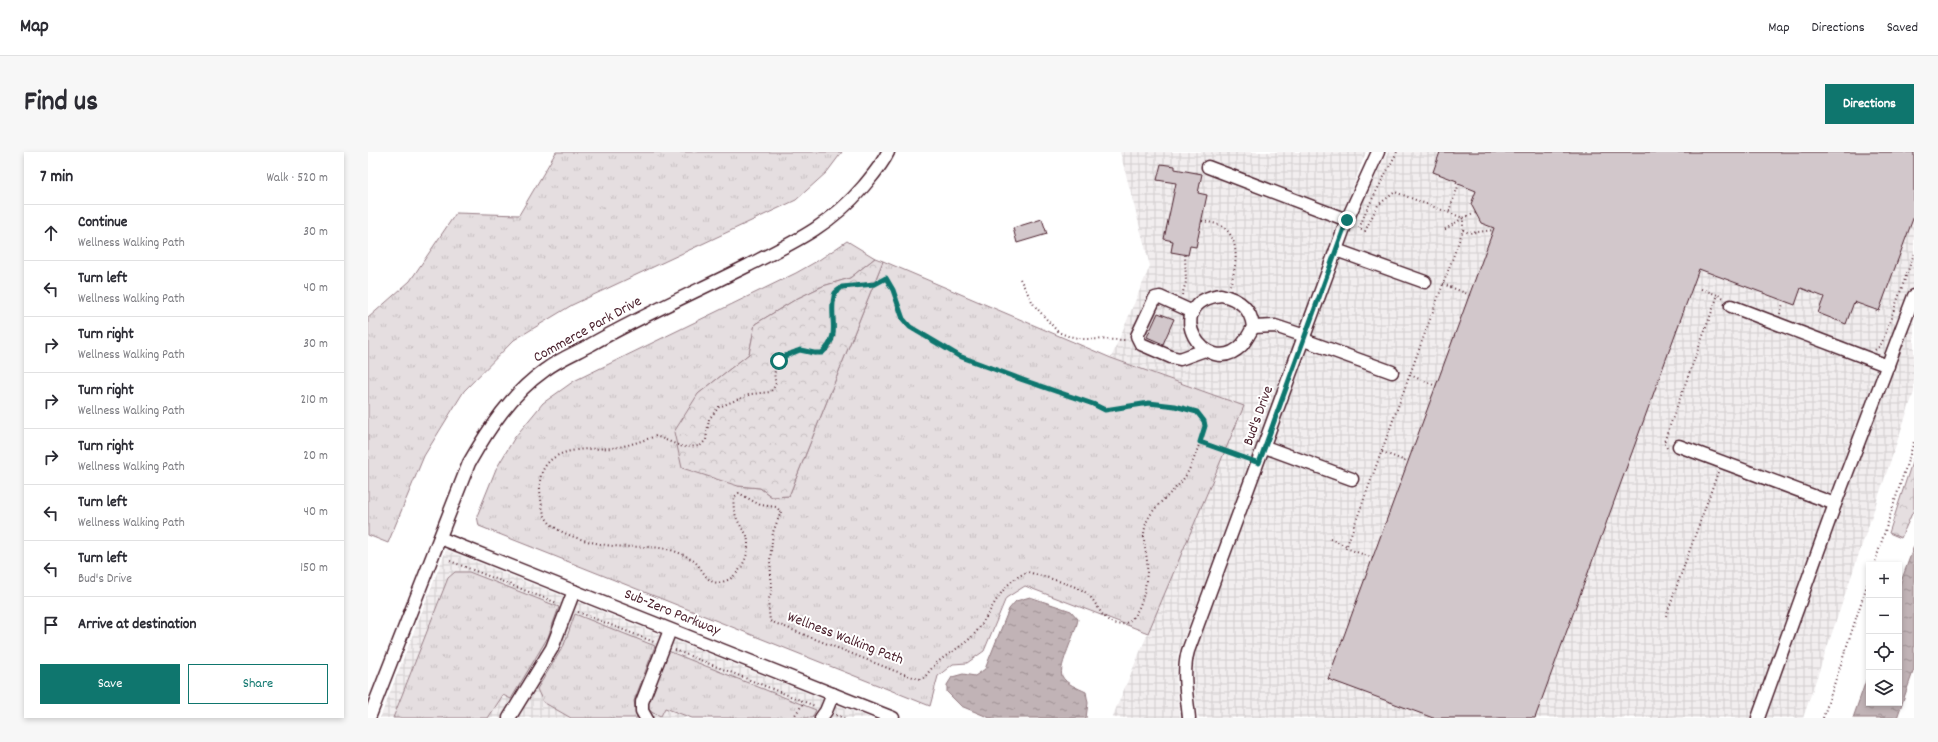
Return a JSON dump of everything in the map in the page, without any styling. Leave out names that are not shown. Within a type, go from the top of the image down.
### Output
[{"type":"street","name":"Commerce Park Drive","points":[[369,718],[470,463],[487,431],[526,385],[546,369],[616,330],[809,234],[829,221],[848,204],[873,176],[888,152]]},
{"type":"street","name":"Bud's Drive","points":[[1189,718],[1185,678],[1185,662],[1188,651],[1265,447],[1347,220],[1378,152]]},
{"type":"street","points":[[1208,167],[1347,220]]},
{"type":"street","points":[[1336,250],[1425,282]]},
{"type":"street","points":[[1211,296],[1231,296],[1246,307],[1252,316],[1253,327],[1241,345],[1233,351],[1219,354],[1205,350],[1197,344],[1192,335],[1190,326],[1193,312],[1203,300],[1211,296]]},
{"type":"street","points":[[1758,718],[1834,504],[1914,296]]},
{"type":"street","points":[[1193,312],[1160,297],[1154,298],[1137,336],[1137,340],[1141,344],[1171,357],[1180,359],[1205,350]]},
{"type":"street","points":[[1731,303],[1888,366]]},
{"type":"street","points":[[1253,327],[1275,326],[1392,372]]},
{"type":"street","points":[[1265,447],[1352,480]]},
{"type":"street","points":[[1673,447],[1834,504]]},
{"type":"street","name":"Sub-Zero Parkway","points":[[440,538],[893,718]]},
{"type":"street","points":[[514,716],[552,648],[574,591]]},
{"type":"street","points":[[646,718],[642,711],[642,702],[670,630]]},
{"type":"street","points":[[824,714],[833,694]]},
{"type":"path","points":[[1396,152],[1366,211],[1359,229],[1365,231],[1378,204],[1395,192],[1463,218]]},
{"type":"path","points":[[1449,212],[1459,184]]},
{"type":"path","points":[[1444,230],[1463,218],[1476,213]]},
{"type":"path","points":[[1347,546],[1463,230],[1463,218]]},
{"type":"path","points":[[1202,221],[1221,226],[1231,237],[1235,249],[1236,262],[1233,277],[1226,296]]},
{"type":"path","points":[[1463,230],[1469,232],[1494,230]]},
{"type":"path","points":[[1868,350],[1875,350],[1880,346],[1883,340],[1914,254]]},
{"type":"path","points":[[1178,305],[1185,287],[1185,255]]},
{"type":"path","name":"Wellness Walking Path","points":[[886,278],[893,290],[903,319],[910,327],[959,356],[1093,404],[1105,410],[1149,403],[1175,406],[1197,412],[1204,421],[1205,426],[1200,442],[1192,464],[1183,480],[1152,513],[1145,526],[1144,538],[1148,562],[1145,589],[1139,610],[1132,620],[1123,624],[1116,624],[1107,619],[1085,591],[1028,572],[1020,574],[1006,586],[976,632],[963,645],[937,662],[924,678],[919,679],[895,671],[770,621],[768,602],[772,589],[770,562],[773,532],[781,512],[776,507],[760,505],[745,495],[739,493],[734,497],[733,504],[735,515],[747,535],[746,556],[743,564],[730,580],[717,583],[710,581],[696,563],[685,555],[649,546],[614,546],[583,539],[555,528],[548,522],[542,509],[540,493],[540,478],[544,468],[551,460],[564,453],[578,449],[611,448],[631,445],[656,436],[683,447],[700,446],[706,440],[709,419],[719,407],[751,394],[770,392],[774,389],[776,383],[773,376],[774,370],[779,361],[785,356],[800,350],[822,353],[828,347],[833,339],[835,327],[833,308],[834,296],[842,287],[875,284],[886,278]]},
{"type":"path","points":[[1020,279],[1034,304],[1058,332],[1068,336],[1084,339],[1124,340],[1141,344]]},
{"type":"path","points":[[1443,284],[1470,295]]},
{"type":"path","points":[[1701,289],[1718,295],[1731,303]]},
{"type":"path","points":[[1718,295],[1731,303]]},
{"type":"path","points":[[1673,447],[1664,442],[1718,295]]},
{"type":"path","points":[[1778,316],[1783,304]]},
{"type":"path","points":[[1410,375],[1436,386]]},
{"type":"path","points":[[1200,442],[1259,463]]},
{"type":"path","points":[[1875,562],[1914,442]]},
{"type":"path","points":[[1382,452],[1408,462]]},
{"type":"path","points":[[1666,616],[1718,472],[1711,470]]},
{"type":"path","points":[[1330,539],[1347,546],[1346,548],[1373,558]]},
{"type":"path","points":[[450,561],[804,702],[824,714],[844,718]]},
{"type":"path","points":[[1823,718],[1866,588]]},
{"type":"path","points":[[793,718],[804,702]]},
{"type":"shaded area","points":[[1120,152],[1366,152],[1178,654],[1176,677],[1180,718],[1112,718],[1244,406],[1111,358],[1150,266]]},
{"type":"shaded area","points":[[1388,152],[1914,152],[1914,392],[1803,718],[1198,718],[1193,673],[1196,651],[1359,209]]},
{"type":"shaded area","points":[[446,550],[870,718],[380,718]]},
{"type":"green space","points":[[556,152],[842,152],[827,172],[796,200],[572,305],[514,340],[464,391],[424,456],[388,543],[368,535],[368,318],[410,281],[456,213],[519,215]]},
{"type":"green space","points":[[847,241],[875,258],[850,278],[823,286],[798,298],[755,324],[749,354],[698,394],[738,486],[760,488],[772,497],[789,496],[883,261],[1111,358],[1244,406],[1148,633],[1025,586],[1006,598],[984,651],[967,663],[953,664],[938,676],[930,706],[479,526],[477,516],[496,469],[515,437],[543,403],[574,381],[796,273],[819,260]]},
{"type":"green space","points":[[875,258],[883,261],[789,496],[772,497],[760,488],[738,486],[682,468],[674,432],[698,394],[749,354],[755,324],[798,298],[823,286],[850,278]]},
{"type":"green space","points":[[1914,456],[1914,509],[1901,538],[1889,533]]},
{"type":"green space","points":[[455,572],[469,572],[559,607],[548,637],[511,699],[503,695],[488,718],[393,718],[448,578]]},
{"type":"green space","points":[[575,614],[655,646],[634,701],[637,718],[571,718],[543,702],[537,689],[564,645]]},
{"type":"green space","points":[[668,651],[816,710],[812,718],[692,718],[665,708],[661,716],[653,713],[648,709],[649,699]]},
{"type":"water","points":[[1914,546],[1914,669],[1902,704],[1902,598],[1902,579]]},
{"type":"water","points":[[1030,597],[1071,611],[1078,619],[1061,672],[1064,679],[1072,686],[1086,692],[1088,703],[1086,718],[990,718],[961,706],[947,692],[947,685],[952,677],[963,674],[975,676],[985,669],[1009,609],[1016,601]]},
{"type":"water","points":[[1866,681],[1866,706],[1901,706],[1897,718],[1853,718]]},
{"type":"building","points":[[1440,152],[1914,152],[1914,216],[1879,311],[1854,302],[1846,324],[1818,313],[1824,297],[1801,288],[1795,305],[1699,269],[1535,718],[1433,718],[1328,679],[1494,228],[1481,223],[1471,204],[1476,191],[1456,183],[1457,181],[1433,172]]},
{"type":"building","points":[[1161,164],[1175,166],[1175,169],[1202,174],[1198,193],[1207,195],[1196,247],[1190,246],[1188,255],[1171,252],[1173,241],[1164,239],[1176,183],[1157,180]]},
{"type":"building","points":[[1042,219],[1047,234],[1017,243],[1013,228]]},
{"type":"building","points":[[1158,313],[1174,319],[1163,344],[1147,337]]},
{"type":"route","points":[[779,361],[785,356],[800,350],[822,353],[833,339],[835,327],[833,308],[835,293],[842,287],[875,284],[886,278],[893,290],[903,319],[910,327],[959,356],[1093,404],[1105,410],[1149,403],[1175,406],[1197,412],[1204,421],[1205,426],[1200,442],[1259,463],[1347,220]]}]
